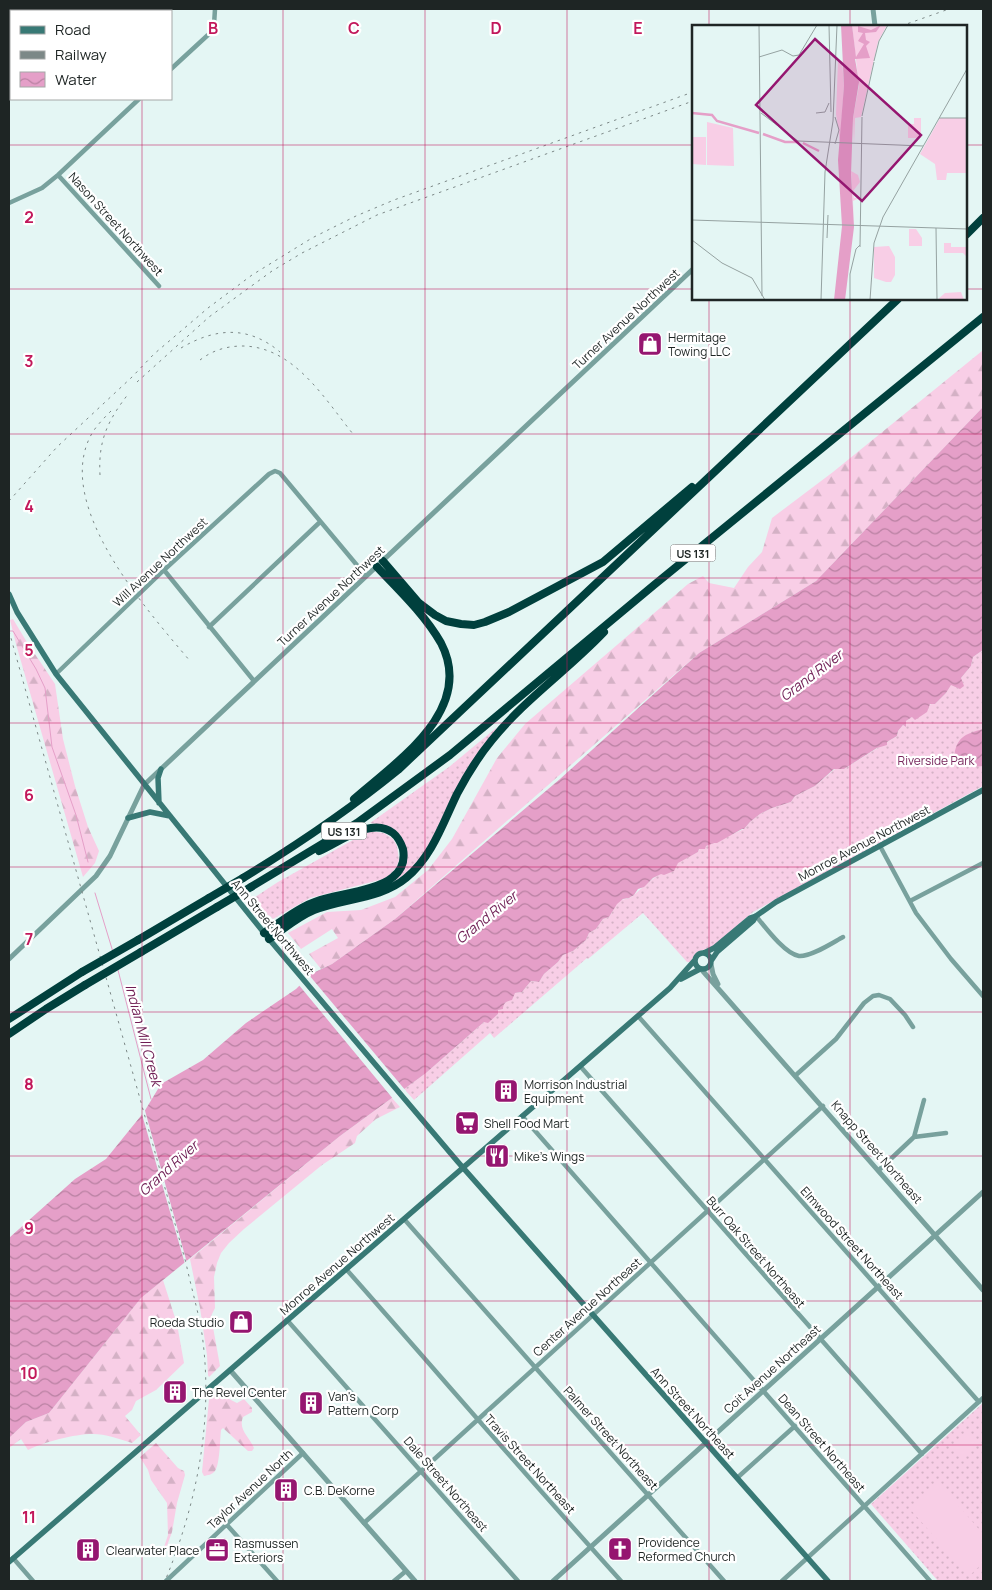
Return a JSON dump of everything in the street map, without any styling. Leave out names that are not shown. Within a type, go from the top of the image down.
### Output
[{"type":"highway","points":[[967,234],[983,218]]},
{"type":"highway","name":"US 131","points":[[9,1019],[82,972],[210,898],[318,831],[371,792],[418,752],[897,300]]},
{"type":"highway","name":"US 131","points":[[9,1034],[46,1009],[284,868],[367,816],[450,755],[632,603],[983,316]]},
{"type":"highway","points":[[383,561],[415,598],[435,616],[446,621],[474,625],[496,619],[603,562],[751,438]]},
{"type":"highway","points":[[318,831],[428,732],[441,712],[449,689],[446,655],[435,634],[377,567]]},
{"type":"highway","points":[[267,936],[306,914],[381,891],[399,883],[411,874],[424,859],[468,773],[491,740],[522,707],[582,655],[632,603]]},
{"type":"highway","points":[[267,936],[302,908],[319,900],[375,886],[392,878],[402,867],[403,852],[399,840],[390,831],[378,827],[369,827],[284,868]]},
{"type":"main road","name":"Ann Street Northwest","points":[[9,594],[17,612],[56,674],[144,785],[404,1100],[542,1258]]},
{"type":"main road","points":[[159,803],[158,778],[161,769]]},
{"type":"main road","name":"Monroe Avenue Northwest","points":[[711,962],[722,945],[750,918],[776,902],[983,790]]},
{"type":"main road","points":[[128,818],[150,812],[170,816]]},
{"type":"main road","name":"Monroe Avenue Northwest","points":[[704,953],[722,945]]},
{"type":"main road","points":[[704,953],[708,955],[711,962],[706,969],[701,969],[696,966],[694,961],[697,955],[704,953]]},
{"type":"main road","name":"Monroe Avenue Northwest","points":[[11,1560],[677,982],[694,961]]},
{"type":"main road","name":"Monroe Avenue Northwest","points":[[677,982],[701,969]]},
{"type":"main road","name":"Ann Street Northeast","points":[[542,1258],[828,1581]]},
{"type":"street","points":[[172,68],[209,34],[214,24],[215,9]]},
{"type":"street","points":[[873,9],[875,25]]},
{"type":"street","points":[[9,203],[42,188],[138,100]]},
{"type":"street","name":"Nason Street Northwest","points":[[58,175],[159,286]]},
{"type":"street","name":"Turner Avenue Northwest","points":[[9,959],[96,876],[110,856],[144,785],[692,270]]},
{"type":"street","name":"Will Avenue Northwest","points":[[56,674],[164,570],[269,474],[275,471],[280,473],[320,522]]},
{"type":"street","points":[[209,627],[320,522],[366,576]]},
{"type":"street","points":[[164,570],[254,681]]},
{"type":"street","points":[[880,846],[916,913],[950,959],[983,996]]},
{"type":"street","points":[[910,901],[983,863]]},
{"type":"street","points":[[756,916],[782,946],[799,956],[810,954],[843,937]]},
{"type":"street","points":[[711,962],[713,974],[720,989]]},
{"type":"street","name":"Knapp Street Northeast","points":[[701,969],[983,1290]]},
{"type":"street","points":[[796,1075],[836,1039],[864,1003],[873,996],[879,995],[890,999],[913,1026]]},
{"type":"street","name":"Elmwood Street Northeast","points":[[638,1016],[979,1402]]},
{"type":"street","name":"Burr Oak Street Northeast","points":[[580,1066],[922,1454]]},
{"type":"street","points":[[878,1170],[914,1137],[924,1100]]},
{"type":"street","name":"Center Avenue Northeast","points":[[364,1523],[823,1106]]},
{"type":"street","name":"Dean Street Northeast","points":[[522,1116],[930,1581]]},
{"type":"street","points":[[914,1137],[946,1133]]},
{"type":"street","name":"Coit Avenue Northeast","points":[[552,1581],[983,1192]]},
{"type":"street","name":"Palmer Street Northeast","points":[[404,1220],[724,1581]]},
{"type":"street","name":"Travis Street Northeast","points":[[346,1268],[478,1421],[621,1581]]},
{"type":"street","name":"Dale Street Northeast","points":[[287,1320],[518,1581]]},
{"type":"street","points":[[230,1370],[415,1581]]},
{"type":"street","points":[[782,1581],[983,1398]]},
{"type":"street","points":[[737,1478],[794,1426]]},
{"type":"street","name":"Taylor Avenue North","points":[[166,1581],[304,1453]]},
{"type":"street","points":[[226,1525],[277,1581]]},
{"type":"street","points":[[11,1560],[34,1581]]},
{"type":"street","points":[[394,1581],[406,1570]]},
{"type":"green space","points":[[982,351],[983,407],[816,581],[699,653],[395,919],[332,964],[321,969],[309,954],[338,938],[332,929],[301,949],[288,933],[327,912],[361,910],[395,897],[428,870],[452,839],[497,758],[525,724],[688,584],[703,576],[709,583],[734,588],[748,567],[762,552],[772,518],[833,472]]},
{"type":"green space","points":[[13,619],[55,684],[63,739],[75,786],[88,827],[99,851],[95,863],[83,877],[16,644],[10,620]]},
{"type":"green space","name":"Riverside Park","points":[[983,650],[983,786],[753,912],[712,947],[697,952],[690,962],[687,962],[643,913],[587,958],[494,1038],[490,1033],[414,1100],[404,1089],[426,1073],[484,1022],[489,1021],[498,1014],[498,1010],[515,993],[522,992],[531,981],[539,982],[544,974],[563,955],[573,951],[586,940],[589,933],[596,929],[603,919],[609,917],[619,901],[632,897],[656,877],[698,852],[699,849],[744,829],[760,814],[791,802],[795,796],[815,786],[835,769],[844,769],[897,736],[898,731],[903,725],[906,727],[906,721],[931,704],[935,704],[946,693],[951,684],[961,678],[971,666],[973,657]]},
{"type":"green space","points":[[496,728],[497,730],[428,848],[412,868],[392,883],[403,870],[405,860],[404,843],[375,824],[370,823],[449,767]]},
{"type":"green space","points":[[369,831],[384,833],[393,839],[397,846],[399,860],[390,875],[383,879],[310,898],[273,919],[263,913],[252,899],[278,882]]},
{"type":"green space","points":[[392,1098],[400,1107],[376,1119],[357,1136],[355,1143],[322,1165],[244,1229],[221,1253],[214,1277],[215,1308],[211,1316],[220,1366],[209,1377],[200,1308],[190,1259],[340,1136]]},
{"type":"green space","points":[[163,1280],[177,1324],[184,1363],[156,1390],[136,1401],[132,1410],[125,1416],[141,1435],[132,1443],[102,1435],[77,1435],[51,1441],[28,1450],[21,1439],[9,1448],[9,1438],[26,1422],[49,1413],[141,1298]]},
{"type":"green space","points":[[213,1395],[225,1397],[237,1403],[244,1399],[252,1408],[252,1412],[243,1417],[242,1426],[254,1448],[252,1451],[248,1451],[223,1428],[221,1430],[217,1468],[210,1475],[204,1476],[202,1472],[209,1399]]},
{"type":"green space","points":[[983,1403],[983,1581],[938,1581],[871,1504]]},
{"type":"green space","points":[[967,1433],[977,1443],[960,1458],[951,1447]]},
{"type":"green space","points":[[156,1443],[178,1468],[184,1471],[185,1475],[177,1503],[172,1532],[164,1554],[163,1550],[168,1535],[167,1503],[151,1480],[148,1470],[140,1457]]},
{"type":"green space","points":[[939,1483],[983,1534],[983,1563],[969,1576],[910,1509]]},
{"type":"water","name":"Grand River","points":[[983,407],[983,650],[973,657],[971,666],[961,678],[964,686],[960,689],[951,685],[935,704],[930,704],[927,712],[915,720],[912,717],[906,721],[906,727],[903,725],[898,731],[897,736],[887,742],[887,745],[877,748],[844,769],[834,769],[815,786],[795,796],[791,802],[760,814],[744,829],[717,843],[706,846],[705,849],[699,849],[698,852],[678,863],[674,871],[653,878],[644,887],[638,889],[634,895],[623,899],[617,904],[609,917],[603,919],[596,929],[589,933],[586,940],[573,951],[563,955],[544,974],[539,982],[531,981],[522,992],[515,993],[512,1000],[504,1005],[503,1009],[498,1010],[498,1014],[488,1023],[484,1022],[426,1073],[340,1136],[141,1298],[49,1413],[26,1422],[9,1438],[9,1238],[75,1179],[106,1159],[144,1112],[161,1084],[203,1060],[246,1023],[296,989],[311,974],[332,964],[395,919],[560,779],[699,653],[816,581]]},
{"type":"water","points":[[983,729],[983,766],[971,767],[960,764],[954,758],[959,741],[966,735]]},
{"type":"pier","points":[[309,975],[406,1091],[394,1100],[298,984]]},
{"type":"pier","points":[[144,1107],[187,1263],[185,1264],[141,1111]]},
{"type":"waterway","name":"Indian Mill Creek","points":[[9,631],[13,631],[45,688],[52,747],[76,815],[88,862]]},
{"type":"waterway","name":"Indian Mill Creek","points":[[95,893],[113,952]]},
{"type":"waterway","name":"Indian Mill Creek","points":[[118,970],[151,1099]]},
{"type":"railway","points":[[904,25],[949,9]]},
{"type":"railway","points":[[9,501],[57,447],[154,354],[208,308],[252,275],[312,238],[394,200],[692,92]]},
{"type":"railway","points":[[137,382],[209,317],[272,271],[302,253],[377,215],[692,101]]},
{"type":"railway","points":[[181,348],[206,336],[231,332],[256,337],[280,352]]},
{"type":"railway","points":[[200,360],[215,351],[237,346],[261,349],[278,355],[306,377],[353,434]]},
{"type":"railway","points":[[100,475],[101,451],[106,431],[115,412],[129,393]]},
{"type":"railway","points":[[111,411],[90,437],[83,465],[85,495],[95,526],[111,557],[152,615],[190,661]]},
{"type":"railway","points":[[9,631],[186,1263],[202,1334],[206,1397],[200,1460],[186,1521],[165,1581]]},
{"type":"place","name":"Hermitage Towing LLC","points":[[650,344]]},
{"type":"place","name":"Morrison Industrial Equipment","points":[[506,1091]]},
{"type":"place","name":"Shell Food Mart","points":[[467,1123]]},
{"type":"place","name":"Mike's Wings","points":[[497,1156]]},
{"type":"place","name":"Roeda Studio","points":[[241,1322]]},
{"type":"place","name":"The Revel Center","points":[[175,1392]]},
{"type":"place","name":"Van's Pattern Corp","points":[[311,1403]]},
{"type":"place","name":"C.B. DeKorne","points":[[286,1490]]},
{"type":"place","name":"Providence Reformed Church","points":[[620,1549]]},
{"type":"place","name":"Clearwater Place","points":[[88,1550]]},
{"type":"place","name":"Rasmussen Exteriors","points":[[217,1550]]}]
